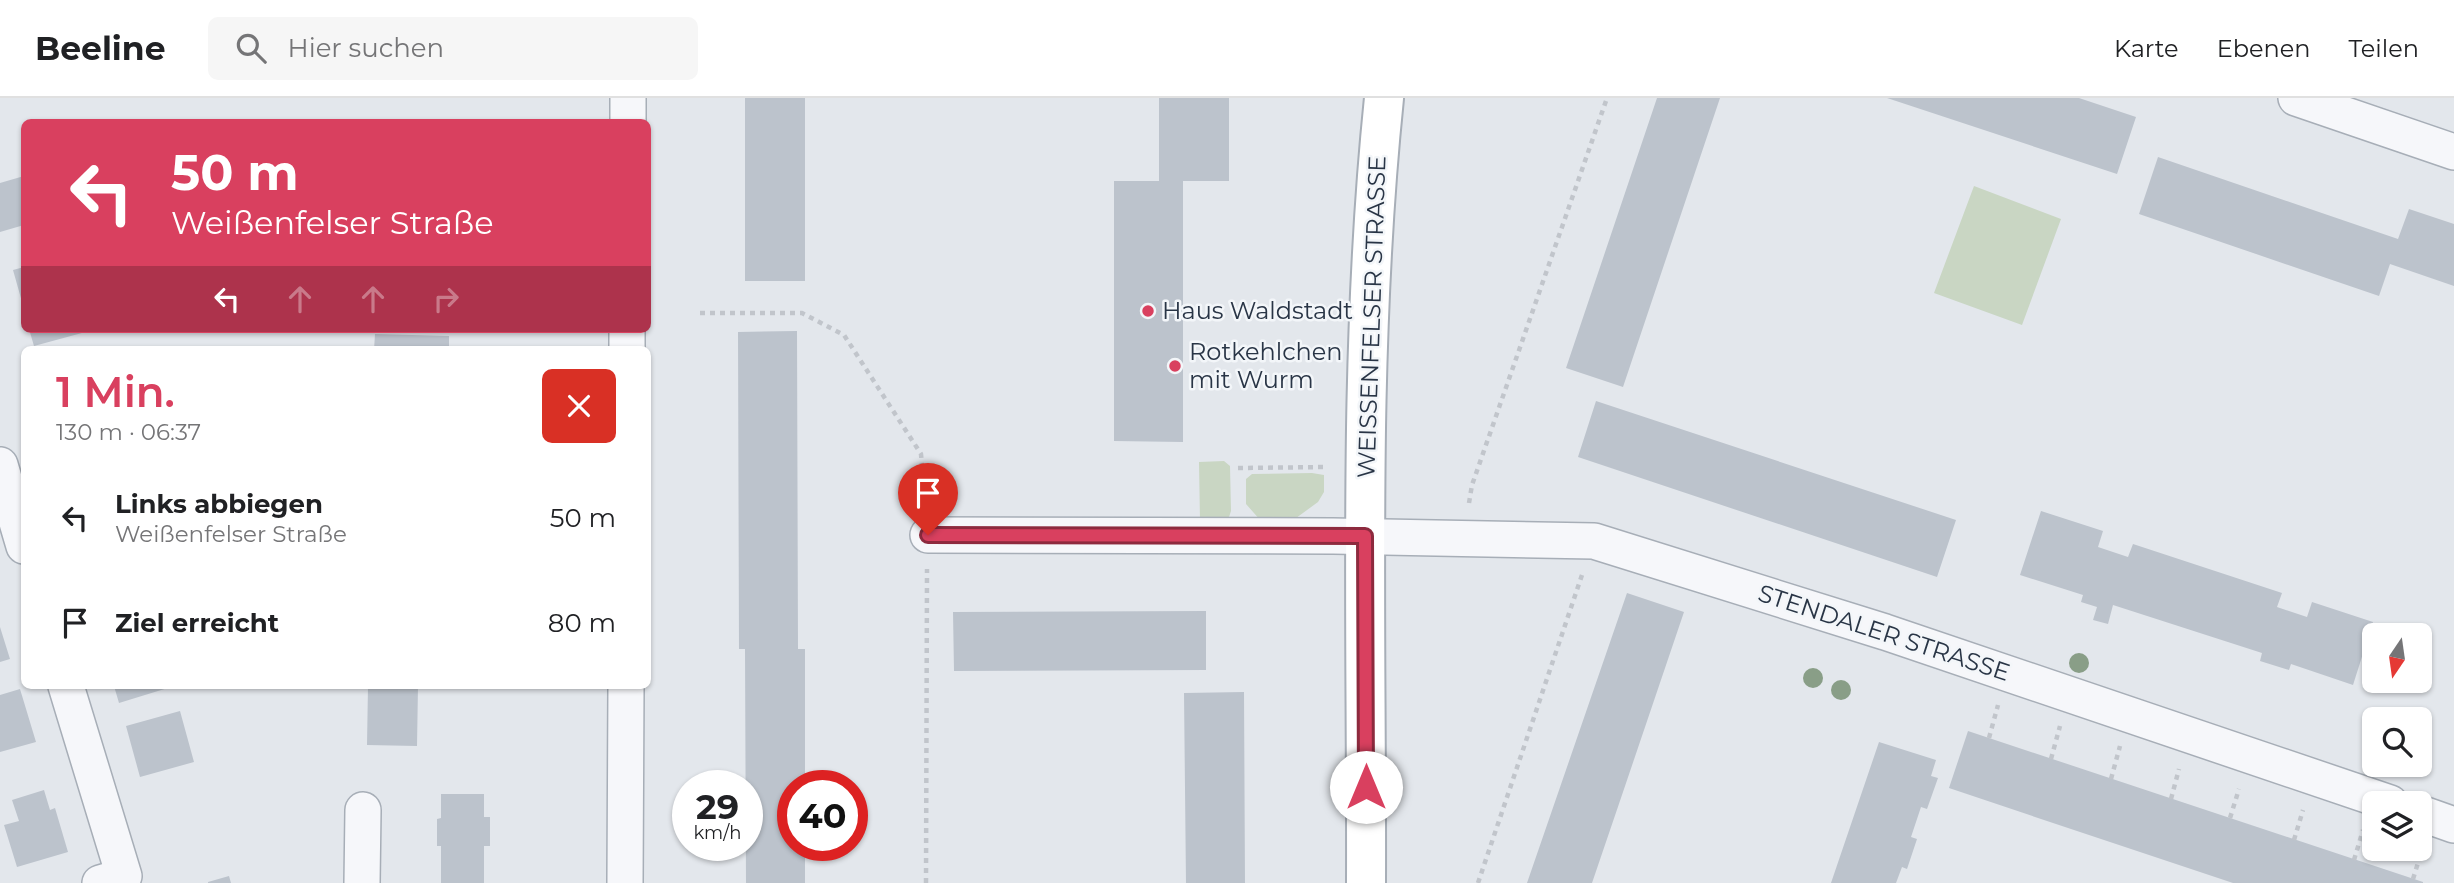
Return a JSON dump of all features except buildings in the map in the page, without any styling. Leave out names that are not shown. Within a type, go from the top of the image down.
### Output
[{"type":"street","points":[[628,98],[628,119]]},
{"type":"street","name":"WEISSENFELSER STRASSE","points":[[1366,883],[1366,393],[1371,230],[1384,98]]},
{"type":"street","points":[[2296,98],[2454,152]]},
{"type":"street","points":[[0,465],[21,536]]},
{"type":"street","points":[[928,535],[1365,536]]},
{"type":"street","name":"STENDALER STRASSE","points":[[1365,536],[1594,541],[1885,632],[2362,794]]},
{"type":"street","points":[[67,689],[116,881]]},
{"type":"street","points":[[625,883],[626,689]]},
{"type":"street","points":[[362,883],[363,810]]},
{"type":"street","points":[[2432,818],[2454,825]]},
{"type":"path","points":[[1464,538],[1472,485],[1607,98]]},
{"type":"path","points":[[700,313],[803,313],[844,335],[921,454],[928,535],[926,883]]},
{"type":"path","points":[[1238,468],[1328,467]]},
{"type":"path","points":[[1478,883],[1594,541]]},
{"type":"path","points":[[1989,738],[1994,719]]},
{"type":"path","points":[[2051,759],[2057,737]]},
{"type":"path","points":[[2111,779],[2116,761]]},
{"type":"path","points":[[2171,799],[2176,780]]},
{"type":"path","points":[[2230,818],[2236,799]]},
{"type":"path","points":[[2294,840],[2299,821]]},
{"type":"path","points":[[2354,860],[2359,841]]},
{"type":"path","points":[[2413,879],[2419,861]]},
{"type":"green space","points":[[1974,186],[2061,219],[2022,325],[1934,293]]},
{"type":"green space","points":[[1224,461],[1230,466],[1231,511],[1228,520],[1200,520],[1199,462]]},
{"type":"green space","points":[[1252,474],[1324,475],[1324,492],[1318,502],[1292,521],[1261,521],[1246,504],[1246,479]]},
{"type":"place","name":"Haus Waldstadt","points":[[1148,311]]},
{"type":"place","name":"Rotkehlchen mit Wurm","points":[[1175,366]]},
{"type":"route","points":[[928,535],[1365,536],[1366,787]]}]
